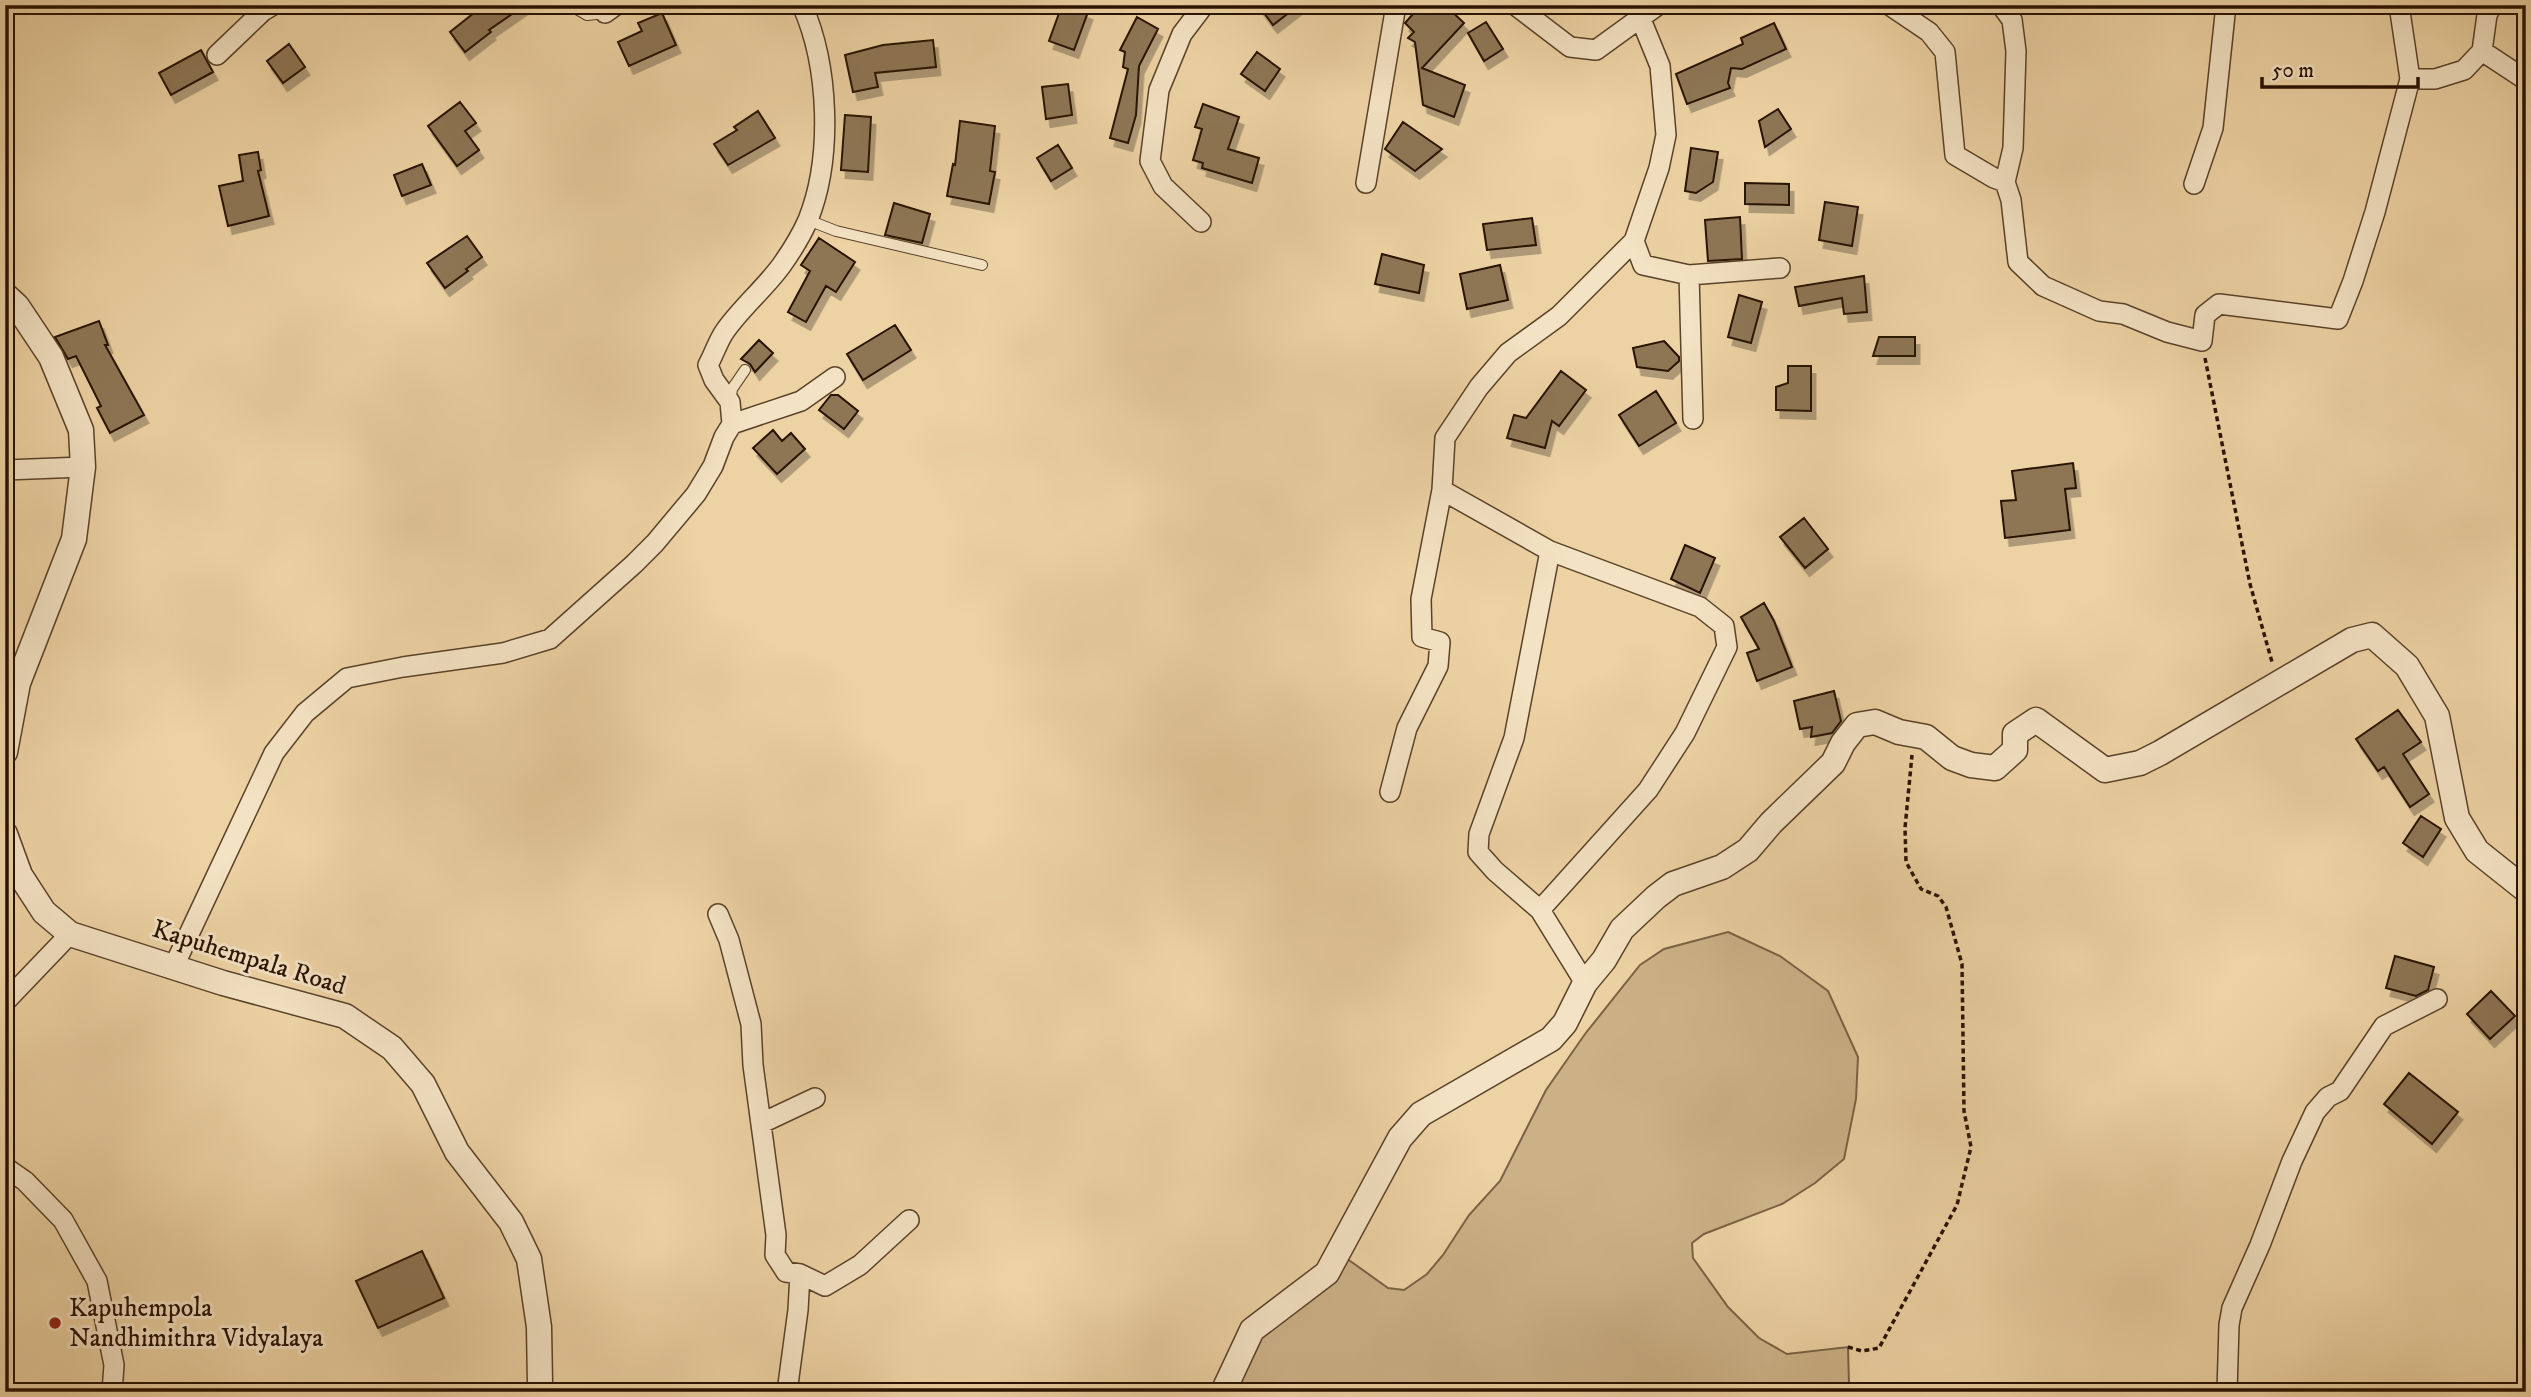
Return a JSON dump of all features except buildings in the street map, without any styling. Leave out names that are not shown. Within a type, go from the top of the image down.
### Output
[{"type":"street","points":[[217,55],[263,11],[273,5]]},
{"type":"street","points":[[174,966],[274,753],[305,713],[347,678],[503,653],[550,639],[634,564],[682,510],[713,466],[732,424],[730,402],[714,380],[708,365],[725,332],[780,267],[808,220],[818,184],[823,136],[821,70],[811,26],[802,5]]},
{"type":"street","points":[[1201,222],[1163,186],[1150,161],[1159,90],[1182,34],[1204,5]]},
{"type":"street","points":[[1366,183],[1396,5]]},
{"type":"street","points":[[1515,5],[1570,47],[1597,50],[1641,11],[1658,5]]},
{"type":"street","points":[[1889,5],[1929,32],[1945,52],[1955,155],[2005,182]]},
{"type":"street","points":[[2001,5],[2012,20],[2016,51],[2013,148],[2005,182],[2011,200],[2018,262],[2043,286],[2099,311],[2123,314],[2167,332],[2202,341],[2205,315],[2219,304],[2338,319],[2375,212],[2410,79],[2399,5]]},
{"type":"street","points":[[2194,184],[2213,128],[2226,5]]},
{"type":"street","points":[[2410,79],[2435,79],[2464,70],[2482,51],[2487,15],[2492,5]]},
{"type":"street","points":[[1390,792],[1407,728],[1438,666],[1440,642],[1422,637],[1421,599],[1442,490],[1445,438],[1479,387],[1507,353],[1559,316],[1634,241],[1658,169],[1666,135],[1660,66],[1641,11]]},
{"type":"street","points":[[2482,51],[2526,80]]},
{"type":"street","points":[[1634,241],[1643,265],[1689,275],[1780,268]]},
{"type":"street","points":[[1689,275],[1693,419]]},
{"type":"street","points":[[5,295],[18,306],[51,358],[81,430],[83,467],[74,539],[18,683],[5,752]]},
{"type":"street","points":[[732,424],[801,401],[835,377]]},
{"type":"street","points":[[5,470],[83,467]]},
{"type":"street","points":[[1442,490],[1550,551],[1699,607],[1724,626],[1727,647],[1685,733],[1648,790],[1540,910]]},
{"type":"street","points":[[1550,551],[1514,738],[1479,834],[1478,852],[1495,871],[1540,910],[1585,983]]},
{"type":"street","points":[[1223,1392],[1252,1330],[1327,1273],[1400,1138],[1421,1114],[1551,1039],[1565,1023],[1585,983],[1604,960],[1622,929],[1673,884],[1722,867],[1748,850],[1771,823],[1833,763],[1843,743],[1857,725],[1875,722],[1899,732],[1926,737],[1952,758],[1971,765],[1995,768],[2015,750],[2015,734],[2036,720],[2105,769],[2140,763],[2352,640],[2372,635],[2407,666],[2437,716],[2457,818],[2477,851],[2526,890]]},
{"type":"street","name":"Kapuhempala Road","points":[[5,834],[20,875],[44,912],[70,934],[223,983],[345,1016],[393,1048],[423,1084],[457,1152],[511,1222],[529,1259],[539,1327],[542,1392]]},
{"type":"street","points":[[718,914],[729,940],[751,1024],[753,1065],[776,1235],[775,1255],[786,1272],[800,1274],[825,1286],[860,1265],[909,1220]]},
{"type":"street","points":[[5,1002],[70,934]]},
{"type":"street","points":[[2227,1392],[2232,1308],[2315,1112],[2328,1097],[2340,1091],[2384,1026],[2437,999]]},
{"type":"street","points":[[762,1123],[815,1098]]},
{"type":"street","points":[[5,1167],[25,1181],[63,1220],[97,1281],[114,1365],[112,1392]]},
{"type":"street","points":[[787,1392],[800,1274]]},
{"type":"lane","points":[[570,5],[587,15],[610,9]]},
{"type":"lane","points":[[808,220],[836,231],[982,265]]},
{"type":"lane","points":[[730,402],[732,389],[745,370]]},
{"type":"path","points":[[2202,341],[2250,584],[2279,684]]},
{"type":"path","points":[[1848,1347],[1862,1351],[1879,1348],[1957,1205],[1970,1147],[1964,1111],[1962,964],[1946,906],[1938,896],[1921,889],[1906,862],[1905,828],[1912,755],[1926,737]]},
{"type":"shaded area","points":[[1728,932],[1780,956],[1828,991],[1858,1057],[1856,1099],[1844,1159],[1815,1183],[1782,1204],[1704,1234],[1692,1243],[1693,1258],[1728,1307],[1759,1338],[1787,1354],[1848,1347],[1847,1392],[1223,1392],[1252,1330],[1339,1253],[1388,1288],[1404,1290],[1427,1274],[1469,1215],[1500,1181],[1546,1090],[1585,1034],[1640,965],[1664,949]]},
{"type":"place","name":"Kapuhempola Nandhimithra Vidyalaya","points":[[55,1323]]}]
